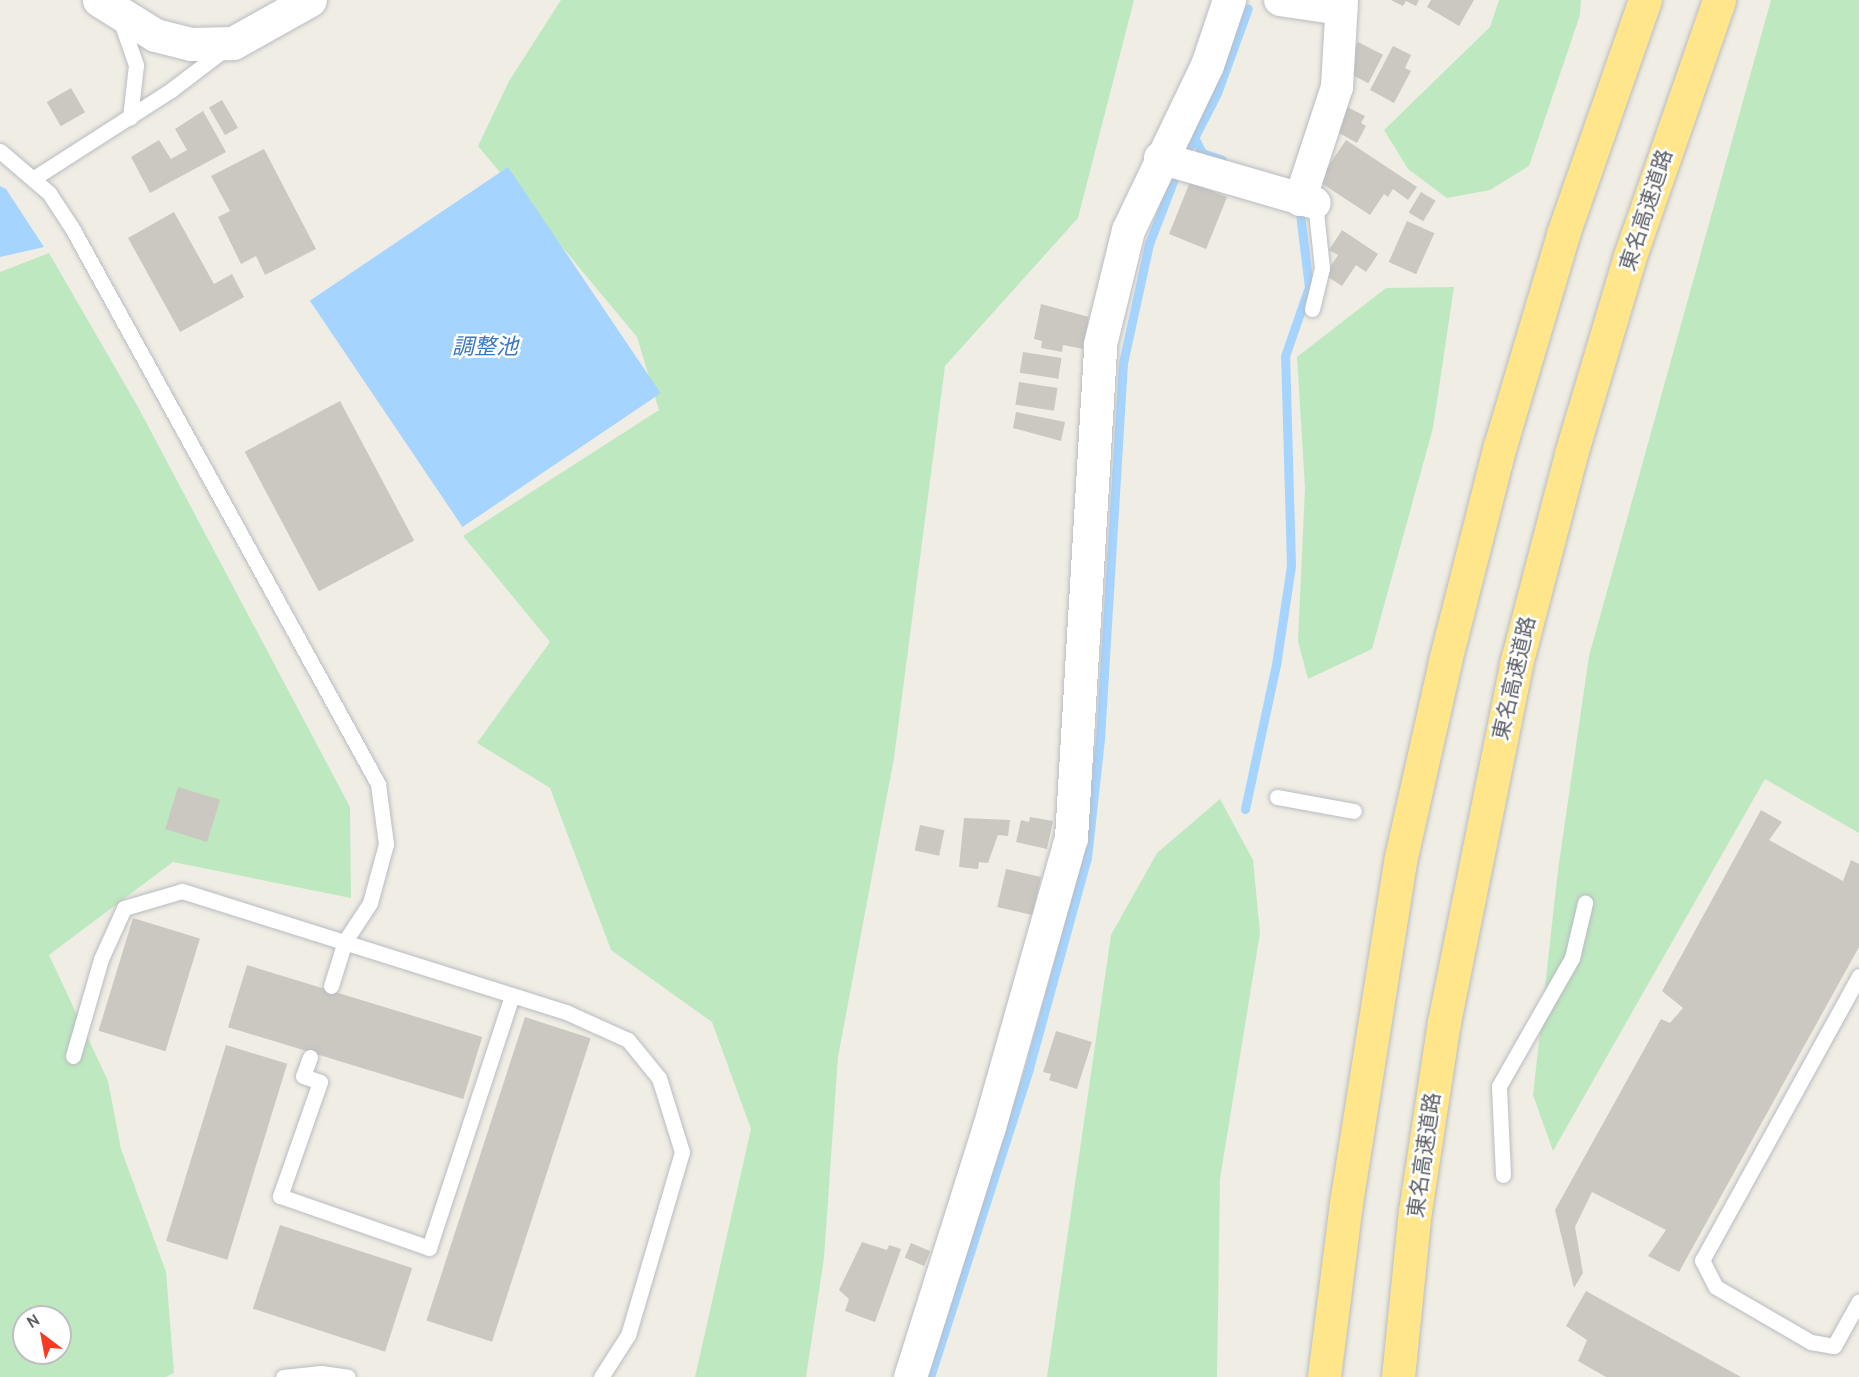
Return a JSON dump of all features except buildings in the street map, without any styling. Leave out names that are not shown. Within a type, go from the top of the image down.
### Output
[{"type":"highway","points":[[1324,1377],[1401,857],[1445,661],[1500,446],[1563,234],[1645,0]]},
{"type":"highway","name":"東名高速道路","points":[[1398,1377],[1415,1212],[1444,1022],[1516,664],[1571,454],[1630,256],[1719,0]]},
{"type":"street","points":[[109,8],[155,35],[191,44],[234,43],[310,0]]},
{"type":"street","points":[[910,1377],[1065,870],[1077,778],[1100,344],[1128,230],[1160,158],[1207,65],[1229,0]]},
{"type":"street","points":[[1160,158],[1307,202],[1337,87],[1341,5],[1280,0]]},
{"type":"lane","points":[[109,8],[136,65],[130,118]]},
{"type":"lane","points":[[34,178],[130,118],[234,43]]},
{"type":"lane","points":[[0,152],[34,178],[72,228],[378,784],[386,844],[370,903],[345,941],[331,986]]},
{"type":"lane","points":[[1307,202],[1322,268],[1312,309]]},
{"type":"lane","points":[[1277,797],[1354,811]]},
{"type":"lane","points":[[73,1056],[100,959],[124,908],[182,891],[566,1012],[628,1040],[659,1078],[675,1120],[682,1152],[676,1183],[628,1335],[601,1377]]},
{"type":"lane","points":[[1503,1175],[1499,1086],[1572,958],[1585,903]]},
{"type":"lane","points":[[1859,976],[1702,1260],[1716,1287],[1811,1342],[1834,1346],[1859,1301]]},
{"type":"lane","points":[[310,1057],[303,1076],[320,1082],[280,1196],[429,1248],[512,996]]},
{"type":"lane","points":[[283,1377],[321,1373],[348,1377]]},
{"type":"green space","points":[[561,0],[1134,0],[1078,218],[945,366],[894,758],[838,1057],[824,1258],[806,1377],[695,1377],[751,1129],[712,1022],[611,950],[550,788],[477,743],[550,642],[463,536],[659,410],[637,337],[478,146],[509,81]]},
{"type":"green space","points":[[1499,0],[1581,0],[1580,15],[1529,166],[1490,190],[1447,198],[1408,169],[1384,130],[1490,27]]},
{"type":"green space","points":[[1771,0],[1859,0],[1859,833],[1765,779],[1553,1151],[1533,1095],[1558,870],[1589,656]]},
{"type":"green space","points":[[49,253],[138,407],[350,807],[351,898],[173,862],[49,955],[108,1081],[121,1149],[166,1272],[174,1373],[166,1377],[0,1377],[0,272]]},
{"type":"green space","points":[[1454,287],[1433,428],[1372,649],[1308,679],[1298,641],[1305,488],[1297,357],[1386,288]]},
{"type":"green space","points":[[1220,799],[1253,860],[1260,933],[1220,1179],[1217,1377],[1047,1377],[1111,935],[1157,853]]},
{"type":"water","name":"調整池","points":[[508,167],[661,393],[463,527],[310,301]]},
{"type":"water","points":[[0,186],[6,189],[44,247],[0,257]]},
{"type":"waterway","points":[[1190,146],[1217,93],[1248,8]]},
{"type":"waterway","points":[[1195,139],[1202,153],[1222,160]]},
{"type":"waterway","points":[[930,1377],[1029,1068],[1087,858],[1100,739],[1123,363],[1149,244],[1174,179]]},
{"type":"waterway","points":[[1245,809],[1276,665],[1291,566],[1285,356],[1309,287],[1300,214]]}]
